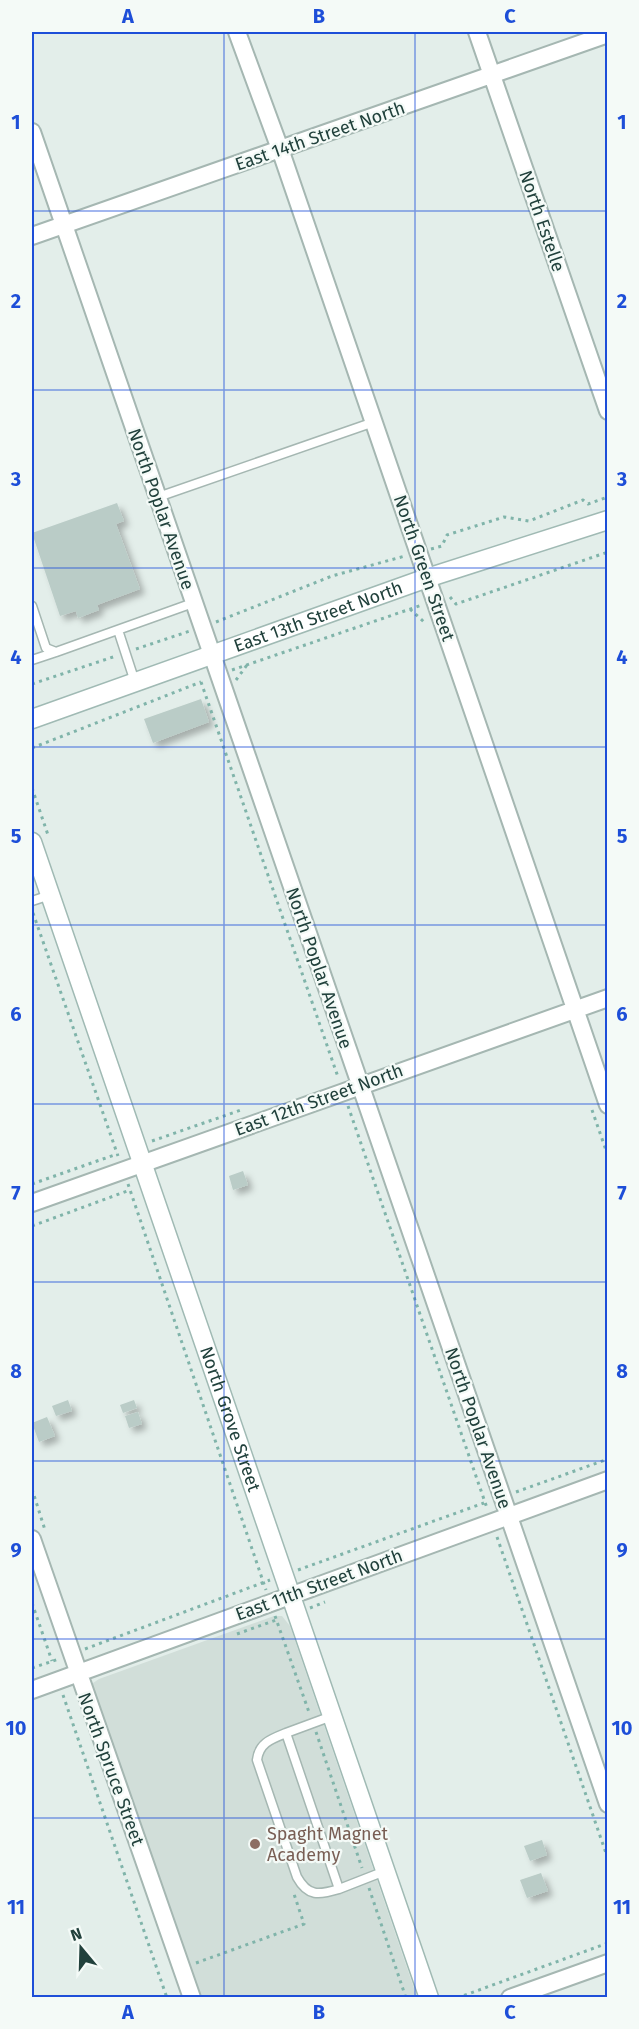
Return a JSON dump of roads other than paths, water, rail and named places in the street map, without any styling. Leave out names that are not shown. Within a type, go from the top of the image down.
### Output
[{"type":"street","name":"North Green Street","points":[[237,32],[280,149],[608,1105]]},
{"type":"street","name":"North Estelle","points":[[477,32],[608,411]]},
{"type":"street","name":"East 14th Street North","points":[[32,236],[608,34]]},
{"type":"street","name":"North Poplar Avenue","points":[[32,132],[210,655],[608,1804]]},
{"type":"street","name":"East 13th Street North","points":[[32,719],[427,578],[608,520]]},
{"type":"street","name":"North Grove Street","points":[[32,842],[429,1998]]},
{"type":"street","name":"East 12th Street North","points":[[32,1203],[608,998]]},
{"type":"street","name":"East 11th Street North","points":[[32,1690],[608,1480]]},
{"type":"street","name":"North Spruce Street","points":[[32,1539],[70,1654],[192,1998]]},
{"type":"street","points":[[510,1998],[608,1963]]},
{"type":"lane","points":[[158,497],[374,422]]},
{"type":"lane","points":[[32,660],[193,603]]},
{"type":"lane","points":[[32,606],[46,648],[56,652]]},
{"type":"lane","points":[[118,630],[135,682]]},
{"type":"lane","points":[[32,901],[50,895]]},
{"type":"lane","points":[[332,1716],[269,1740],[262,1746],[257,1760],[264,1781],[302,1886],[308,1891],[319,1894],[339,1889],[385,1871]]},
{"type":"lane","points":[[286,1733],[339,1889]]},
{"type":"place","name":"Spaght Magnet Academy","points":[[255,1844]]}]
